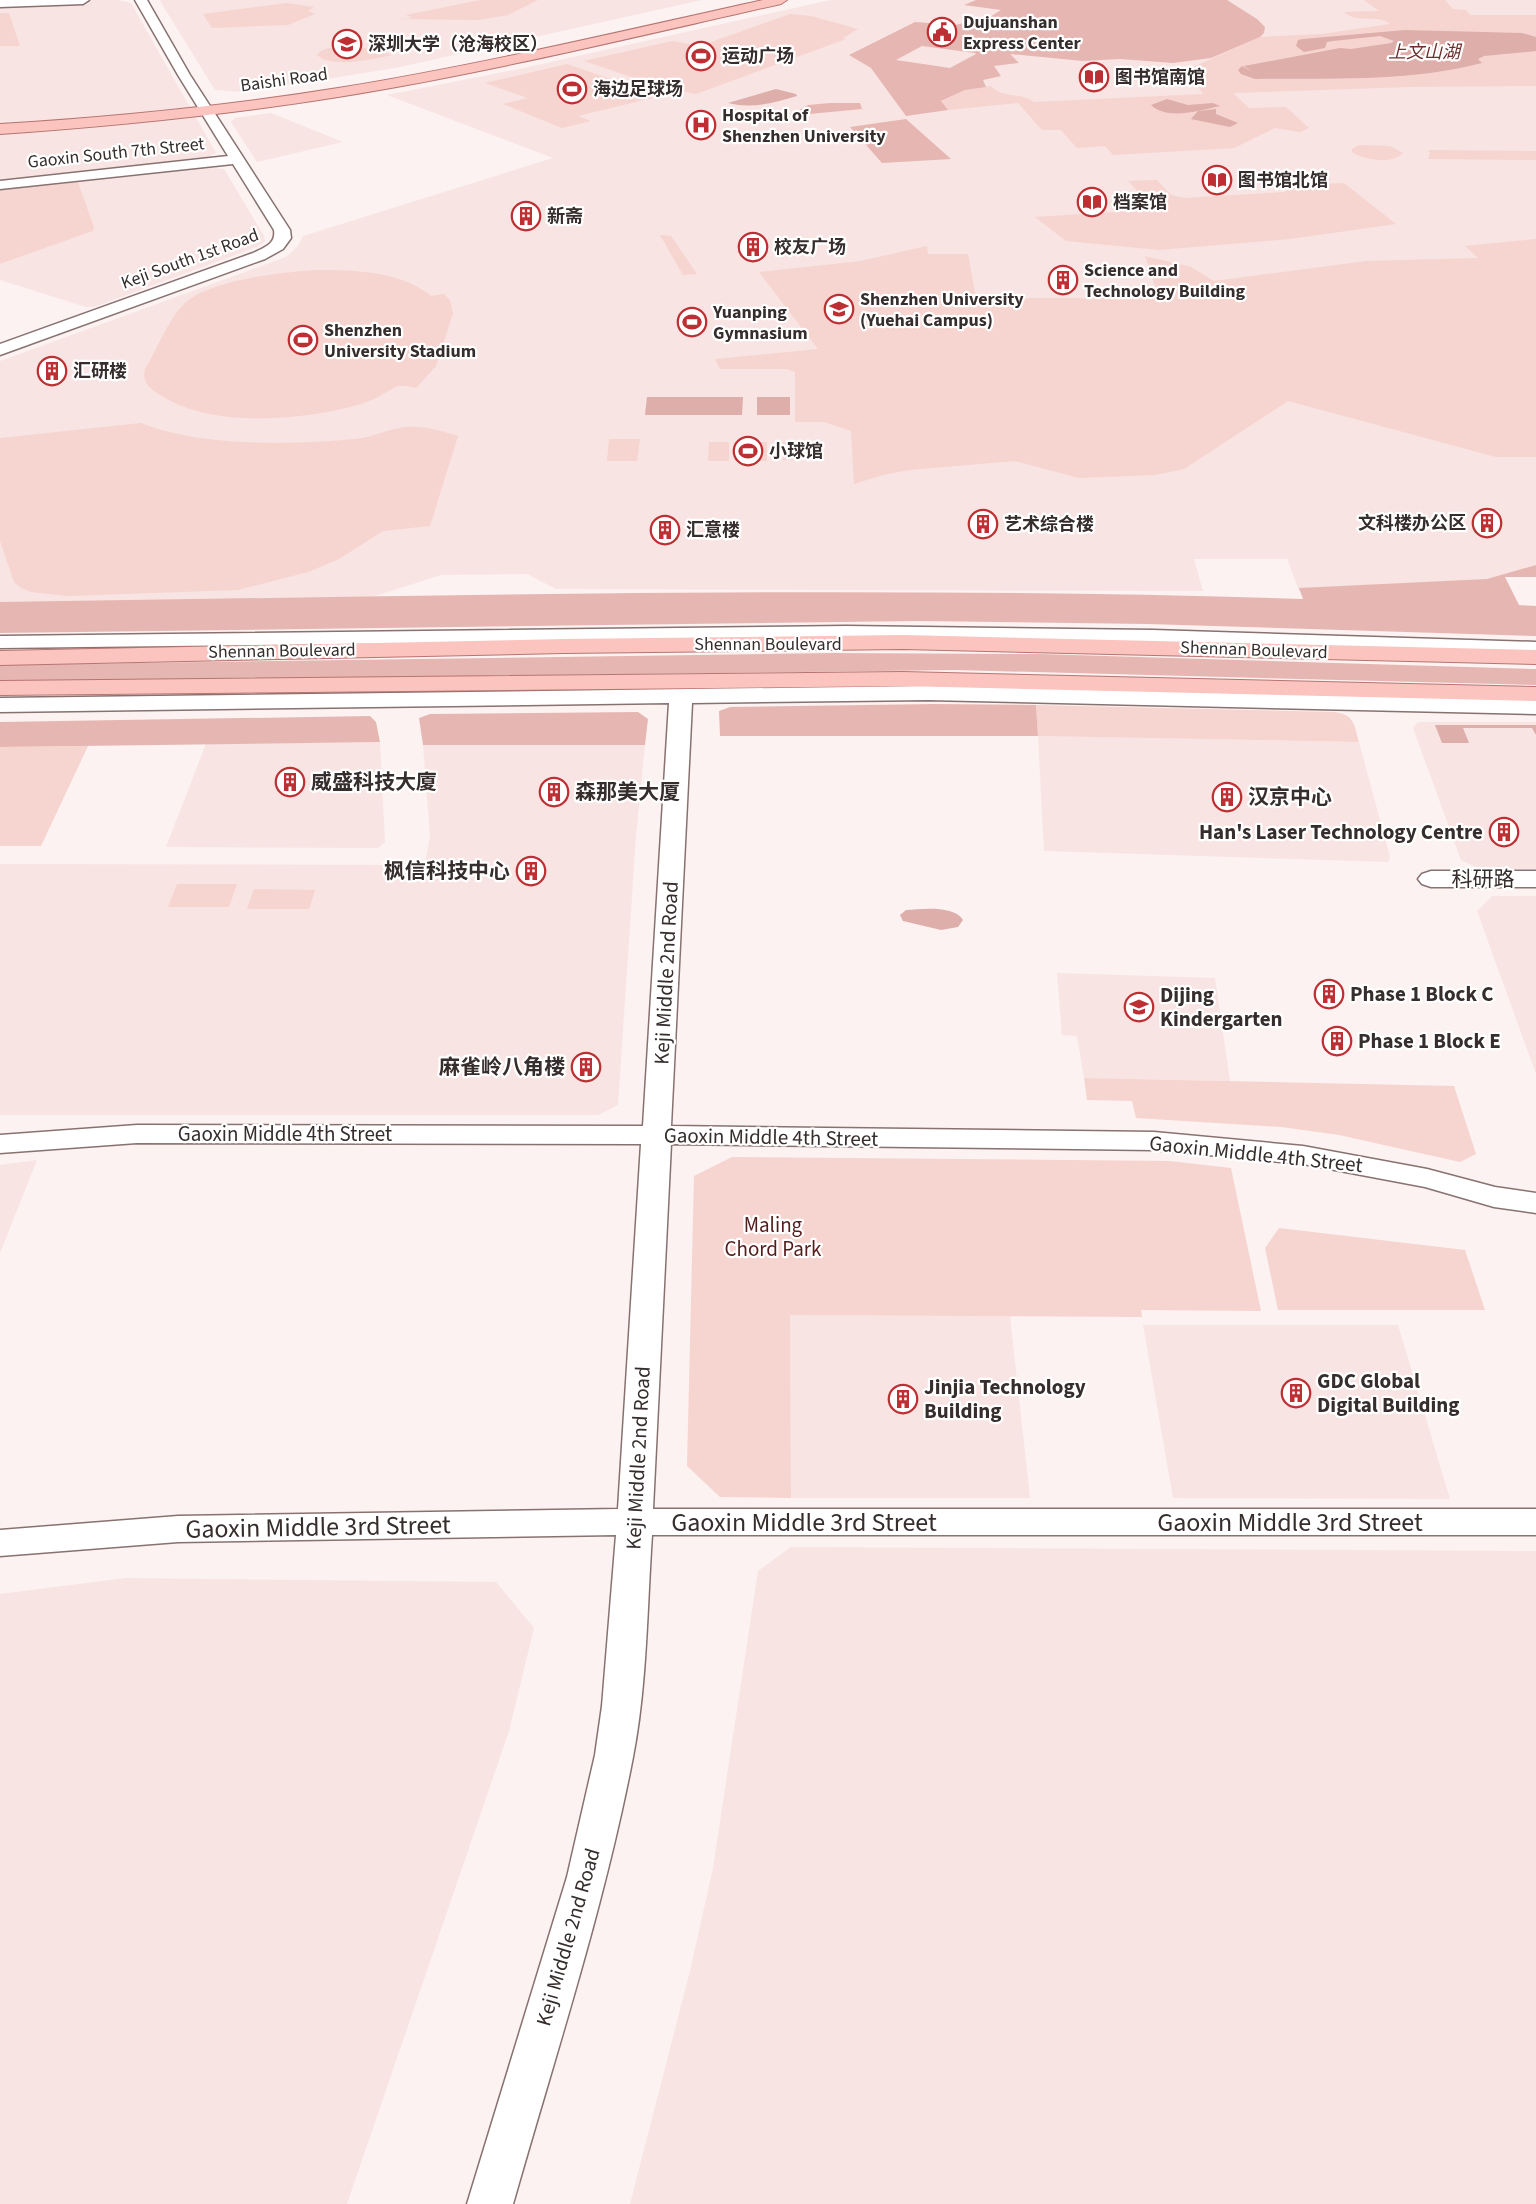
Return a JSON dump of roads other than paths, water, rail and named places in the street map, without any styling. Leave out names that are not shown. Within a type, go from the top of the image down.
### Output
[{"type":"main road","points":[[0,1],[31,0]]},
{"type":"main road","points":[[0,1],[83,0]]},
{"type":"main road","name":"Keji South 1st Road","points":[[5,346],[259,256],[278,246],[283,238],[282,230],[192,89],[141,0]]},
{"type":"main road","name":"Baishi Road","points":[[255,101],[442,67],[754,0]]},
{"type":"main road","name":"Baishi Road","points":[[0,129],[204,108],[421,78],[781,0]]},
{"type":"main road","points":[[154,113],[181,102],[189,96],[192,89],[217,96],[255,101]]},
{"type":"main road","points":[[154,113],[200,119],[217,127],[217,122],[227,113],[255,101]]},
{"type":"main road","name":"Baishi Road","points":[[0,123],[154,113]]},
{"type":"main road","name":"Gaoxin South 7th Street","points":[[0,185],[236,159]]},
{"type":"main road","points":[[0,643],[531,634],[834,632],[988,633],[1536,648]]},
{"type":"main road","points":[[689,644],[988,633]]},
{"type":"main road","name":"Shennan Boulevard","points":[[0,658],[903,642],[1536,656]]},
{"type":"main road","points":[[1244,650],[1360,642]]},
{"type":"main road","points":[[0,643],[240,652]]},
{"type":"main road","points":[[1454,645],[1536,656]]},
{"type":"main road","name":"Shennan Boulevard","points":[[0,688],[232,686],[673,688],[903,679],[1536,694]]},
{"type":"main road","points":[[1050,694],[1172,685]]},
{"type":"main road","points":[[0,699],[232,686]]},
{"type":"main road","points":[[0,705],[673,688],[1050,694],[1536,707]]},
{"type":"main road","name":"Keji Middle 2nd Road","points":[[490,2204],[587,1877],[602,1813],[621,1706],[635,1522],[656,1136],[673,688]]},
{"type":"main road","name":"科研路","points":[[1431,879],[1536,879]]},
{"type":"main road","name":"Gaoxin Middle 4th Street","points":[[0,1144],[60,1138],[149,1134],[1154,1141],[1240,1147],[1366,1165],[1427,1178],[1494,1197],[1536,1203]]},
{"type":"main road","name":"Gaoxin Middle 3rd Street","points":[[0,1543],[178,1529],[635,1522],[1536,1522]]},
{"type":"water","name":"上文山湖","points":[[1405,30],[1522,33],[1536,37],[1536,51],[1484,56],[1478,59],[1482,63],[1398,76],[1255,79],[1241,74],[1238,70],[1242,66],[1252,72],[1244,66],[1340,48],[1351,49],[1394,41],[1380,36],[1333,41],[1327,42],[1325,48],[1304,52],[1296,46],[1298,40]]},
{"type":"water","points":[[776,89],[797,96],[754,105],[728,103]]},
{"type":"water","points":[[1167,99],[1188,105],[1213,103],[1220,106],[1194,112],[1175,113],[1158,110],[1151,105]]},
{"type":"water","points":[[1216,109],[1216,114],[1238,123],[1230,127],[1191,119],[1198,111]]},
{"type":"water","points":[[647,397],[743,397],[742,415],[645,415]]},
{"type":"water","points":[[757,397],[790,397],[790,415],[757,415]]},
{"type":"water","points":[[1435,725],[1536,725],[1536,735],[1532,728],[1463,728],[1469,743],[1442,743]]},
{"type":"water","points":[[906,910],[945,910],[959,915],[963,920],[958,927],[941,930],[903,921],[900,915]]},
{"type":"place","name":"Dujuanshan Express Center","points":[[942,32]]},
{"type":"place","name":"深圳大学（沧海校区）","points":[[347,44]]},
{"type":"place","name":"运动广场","points":[[701,56]]},
{"type":"place","name":"图书馆南馆","points":[[1094,77]]},
{"type":"place","name":"海边足球场","points":[[572,89]]},
{"type":"place","name":"Hospital of Shenzhen University","points":[[701,125]]},
{"type":"place","name":"图书馆北馆","points":[[1217,180]]},
{"type":"place","name":"档案馆","points":[[1092,202]]},
{"type":"place","name":"新斋","points":[[526,216]]},
{"type":"place","name":"校友广场","points":[[753,247]]},
{"type":"place","name":"Science and Technology Building","points":[[1063,280]]},
{"type":"place","name":"Shenzhen University (Yuehai Campus)","points":[[839,309]]},
{"type":"place","name":"Yuanping Gymnasium","points":[[692,322]]},
{"type":"place","name":"Shenzhen University Stadium","points":[[303,340]]},
{"type":"place","name":"汇研楼","points":[[52,371]]},
{"type":"place","name":"小球馆","points":[[748,451]]},
{"type":"place","name":"文科楼办公区","points":[[1487,523]]},
{"type":"place","name":"艺术综合楼","points":[[983,524]]},
{"type":"place","name":"汇意楼","points":[[665,530]]},
{"type":"place","name":"威盛科技大廈","points":[[290,782]]},
{"type":"place","name":"森那美大厦","points":[[554,792]]},
{"type":"place","name":"汉京中心","points":[[1227,797]]},
{"type":"place","name":"Han's Laser Technology Centre","points":[[1504,832]]},
{"type":"place","name":"枫信科技中心","points":[[531,871]]},
{"type":"place","name":"Phase 1 Block C","points":[[1329,994]]},
{"type":"place","name":"Dijing Kindergarten","points":[[1139,1007]]},
{"type":"place","name":"Phase 1 Block E","points":[[1337,1041]]},
{"type":"place","name":"麻雀岭八角楼","points":[[586,1067]]},
{"type":"place","name":"GDC Global Digital Building","points":[[1296,1393]]},
{"type":"place","name":"Jinjia Technology Building","points":[[903,1399]]},
{"type":"park label","name":"Maling Chord Park","points":[[773,1237]]}]
